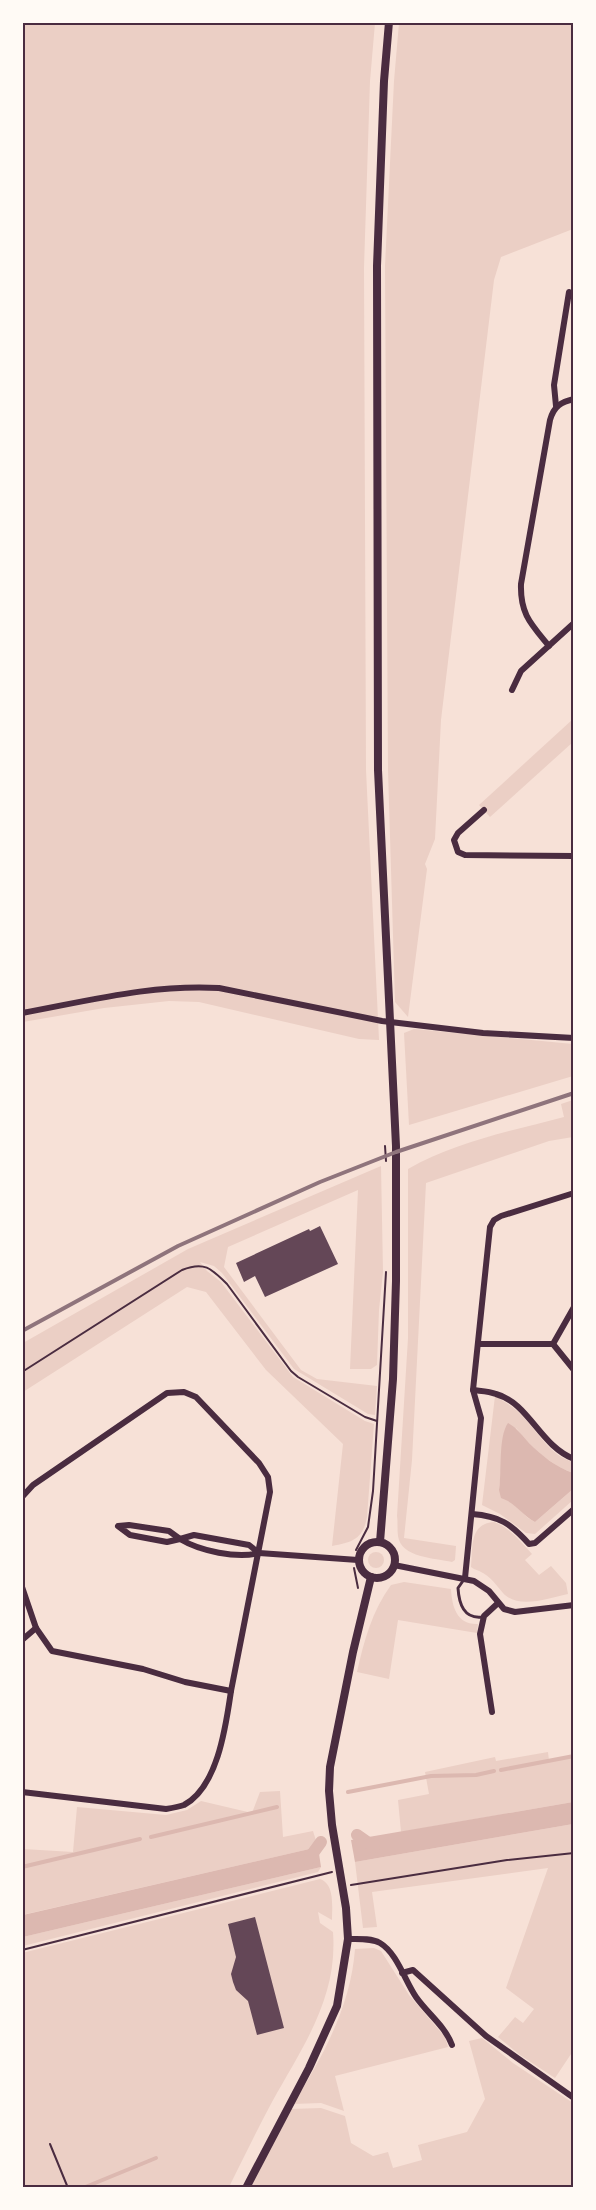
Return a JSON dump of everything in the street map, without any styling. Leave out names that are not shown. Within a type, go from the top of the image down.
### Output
[{"type":"street","points":[[380,1542],[391,1400],[396,1281],[396,1146],[378,770],[377,301],[384,81],[389,22]]},
{"type":"street","points":[[549,646],[523,612],[521,584],[550,420],[556,406],[554,385],[569,292]]},
{"type":"street","points":[[556,406],[573,399]]},
{"type":"street","points":[[512,690],[521,671],[573,623]]},
{"type":"street","points":[[484,810],[458,833],[454,840],[458,852],[465,855],[573,856]]},
{"type":"street","points":[[22,1013],[155,988],[219,988],[390,1022],[483,1033],[573,1038]]},
{"type":"street","points":[[465,1578],[481,1418],[472,1390],[490,1227],[494,1220],[570,1194],[573,1202]]},
{"type":"street","points":[[553,1344],[573,1307]]},
{"type":"street","points":[[478,1344],[553,1344]]},
{"type":"street","points":[[553,1344],[573,1370]]},
{"type":"street","points":[[472,1390],[497,1394],[512,1403],[527,1416],[547,1442],[573,1459]]},
{"type":"street","points":[[22,1497],[33,1485],[167,1393],[184,1392],[196,1397],[260,1463],[268,1477],[270,1492],[225,1728],[209,1778],[192,1799],[183,1805],[166,1809],[22,1792]]},
{"type":"street","points":[[472,1514],[500,1519],[517,1530],[529,1544],[535,1543],[573,1509]]},
{"type":"street","points":[[259,1553],[249,1545],[194,1535],[180,1539],[167,1542],[130,1535],[118,1526],[129,1525],[169,1531],[180,1539],[193,1547],[246,1557],[259,1553],[358,1560]]},
{"type":"street","points":[[380,1542],[392,1550],[394,1565],[385,1576],[371,1577],[363,1572],[358,1560],[364,1547],[380,1542]]},
{"type":"street","points":[[394,1565],[465,1578],[482,1585],[504,1610],[515,1612],[573,1605],[573,1613]]},
{"type":"street","points":[[246,2187],[306,2075],[337,2006],[348,1939],[343,1886],[332,1825],[329,1791],[330,1767],[371,1577]]},
{"type":"street","points":[[22,1587],[36,1628],[52,1651],[143,1668],[185,1682],[231,1691]]},
{"type":"street","points":[[492,1712],[480,1634],[484,1616],[497,1604]]},
{"type":"street","points":[[22,1640],[36,1628]]},
{"type":"street","points":[[348,1939],[366,1939],[381,1943],[418,1999],[448,2034],[452,2045]]},
{"type":"street","points":[[402,1973],[413,1970],[486,2036],[573,2098]]},
{"type":"lane","points":[[465,1578],[458,1588],[462,1607],[465,1612],[475,1617],[484,1616]]},
{"type":"path","points":[[386,1143],[386,1166]]},
{"type":"path","points":[[22,1372],[182,1270],[192,1266],[203,1266],[214,1271],[227,1284],[298,1377],[365,1417],[377,1420]]},
{"type":"path","points":[[361,1539],[368,1527],[375,1469],[386,1268]]},
{"type":"path","points":[[343,1886],[507,1860],[573,1853]]},
{"type":"path","points":[[22,1950],[335,1871]]},
{"type":"path","points":[[50,2144],[68,2186]]},
{"type":"shaded area","points":[[23,23],[375,23],[370,81],[364,268],[366,770],[379,1040],[359,1039],[199,1002],[169,1001],[104,1008],[23,1022]]},
{"type":"shaded area","points":[[399,23],[574,23],[573,229],[501,257],[494,280],[441,720],[435,839],[425,864],[427,869],[408,1017],[395,1002],[388,770],[385,266]]},
{"type":"shaded area","points":[[573,719],[573,742],[490,817],[479,805]]},
{"type":"shaded area","points":[[414,1029],[573,1044],[573,1076],[409,1125],[404,1033]]},
{"type":"shaded area","points":[[573,1100],[573,1137],[549,1141],[426,1183],[412,1460],[404,1538],[456,1546],[455,1560],[452,1562],[420,1556],[405,1549],[400,1543],[397,1516],[408,1338],[408,1169],[464,1144],[564,1117],[561,1104]]},
{"type":"shaded area","points":[[381,1166],[383,1272],[377,1365],[371,1369],[350,1369],[358,1190],[228,1247],[224,1267],[301,1370],[317,1379],[377,1386],[375,1415],[368,1414],[294,1369],[222,1273],[214,1266],[200,1262],[221,1282],[293,1377],[365,1421],[374,1424],[367,1517],[363,1530],[356,1538],[332,1546],[343,1444],[266,1370],[206,1292],[187,1287],[23,1392],[23,1343],[188,1249]]},
{"type":"shaded area","points":[[495,1396],[519,1412],[552,1450],[573,1462],[573,1473],[556,1465],[528,1442],[516,1428],[502,1461],[499,1490],[535,1522],[573,1489],[573,1500],[535,1534],[526,1533],[500,1514],[482,1505]]},
{"type":"shaded area","points":[[508,1423],[517,1429],[544,1457],[573,1473],[573,1489],[535,1522],[501,1498],[499,1490],[502,1446]]},
{"type":"shaded area","points":[[494,1522],[510,1531],[532,1554],[525,1560],[539,1575],[551,1566],[566,1583],[568,1594],[543,1600],[517,1601],[509,1598],[487,1576],[471,1567],[476,1532],[480,1527]]},
{"type":"shaded area","points":[[376,1552],[382,1554],[384,1560],[382,1566],[376,1568],[370,1566],[368,1560],[370,1554]]},
{"type":"shaded area","points":[[404,1582],[451,1589],[457,1614],[471,1624],[478,1624],[477,1633],[398,1620],[389,1679],[357,1672],[366,1638],[384,1595],[391,1585]]},
{"type":"shaded area","points":[[548,1752],[549,1761],[573,1757],[573,1802],[401,1832],[398,1800],[429,1794],[425,1772],[495,1757],[496,1761]]},
{"type":"shaded area","points":[[280,1791],[283,1837],[313,1831],[318,1847],[22,1915],[23,1849],[73,1852],[77,1807],[166,1815],[187,1810],[201,1801],[252,1813],[260,1792]]},
{"type":"shaded area","points":[[573,1802],[573,1824],[355,1862],[351,1840]]},
{"type":"shaded area","points":[[573,1824],[573,2051],[555,2078],[498,2037],[515,2017],[523,2023],[534,2009],[506,1988],[548,1868],[372,1892],[377,1927],[363,1928],[355,1862]]},
{"type":"shaded area","points":[[318,1847],[321,1867],[23,1937],[23,1915]]},
{"type":"shaded area","points":[[321,1867],[318,1872],[23,1946],[23,1937]]},
{"type":"shaded area","points":[[320,1879],[325,1882],[330,1891],[332,1920],[318,1912],[320,1923],[333,1932],[330,1979],[324,2000],[306,2041],[229,2187],[23,2187],[22,1953]]},
{"type":"shaded area","points":[[374,1948],[381,1951],[409,1995],[445,2037],[448,2047],[335,2076],[344,2111],[321,2103],[293,2104],[325,2049],[342,2010],[355,1949]]},
{"type":"shaded area","points":[[482,2038],[513,2063],[573,2103],[573,2187],[250,2188],[290,2109],[321,2108],[345,2116],[351,2143],[373,2156],[388,2152],[393,2168],[422,2160],[418,2145],[467,2132],[485,2099],[469,2041]]},
{"type":"building","points":[[320,1226],[338,1264],[265,1297],[255,1276],[244,1282],[236,1263]]},
{"type":"building","points":[[255,1917],[284,2028],[257,2035],[248,2001],[236,1990],[233,1982],[231,1974],[236,1957],[228,1924]]},
{"type":"waterway","points":[[501,1770],[574,1756]]},
{"type":"waterway","points":[[348,1792],[431,1776],[476,1775],[494,1771]]},
{"type":"waterway","points":[[151,1837],[277,1807]]},
{"type":"waterway","points":[[357,1835],[374,1847]]},
{"type":"waterway","points":[[22,1867],[140,1839]]},
{"type":"waterway","points":[[308,1860],[321,1842]]},
{"type":"waterway","points":[[83,2188],[156,2158]]},
{"type":"railway","points":[[22,1331],[178,1246],[320,1182],[396,1152],[574,1093]]}]
